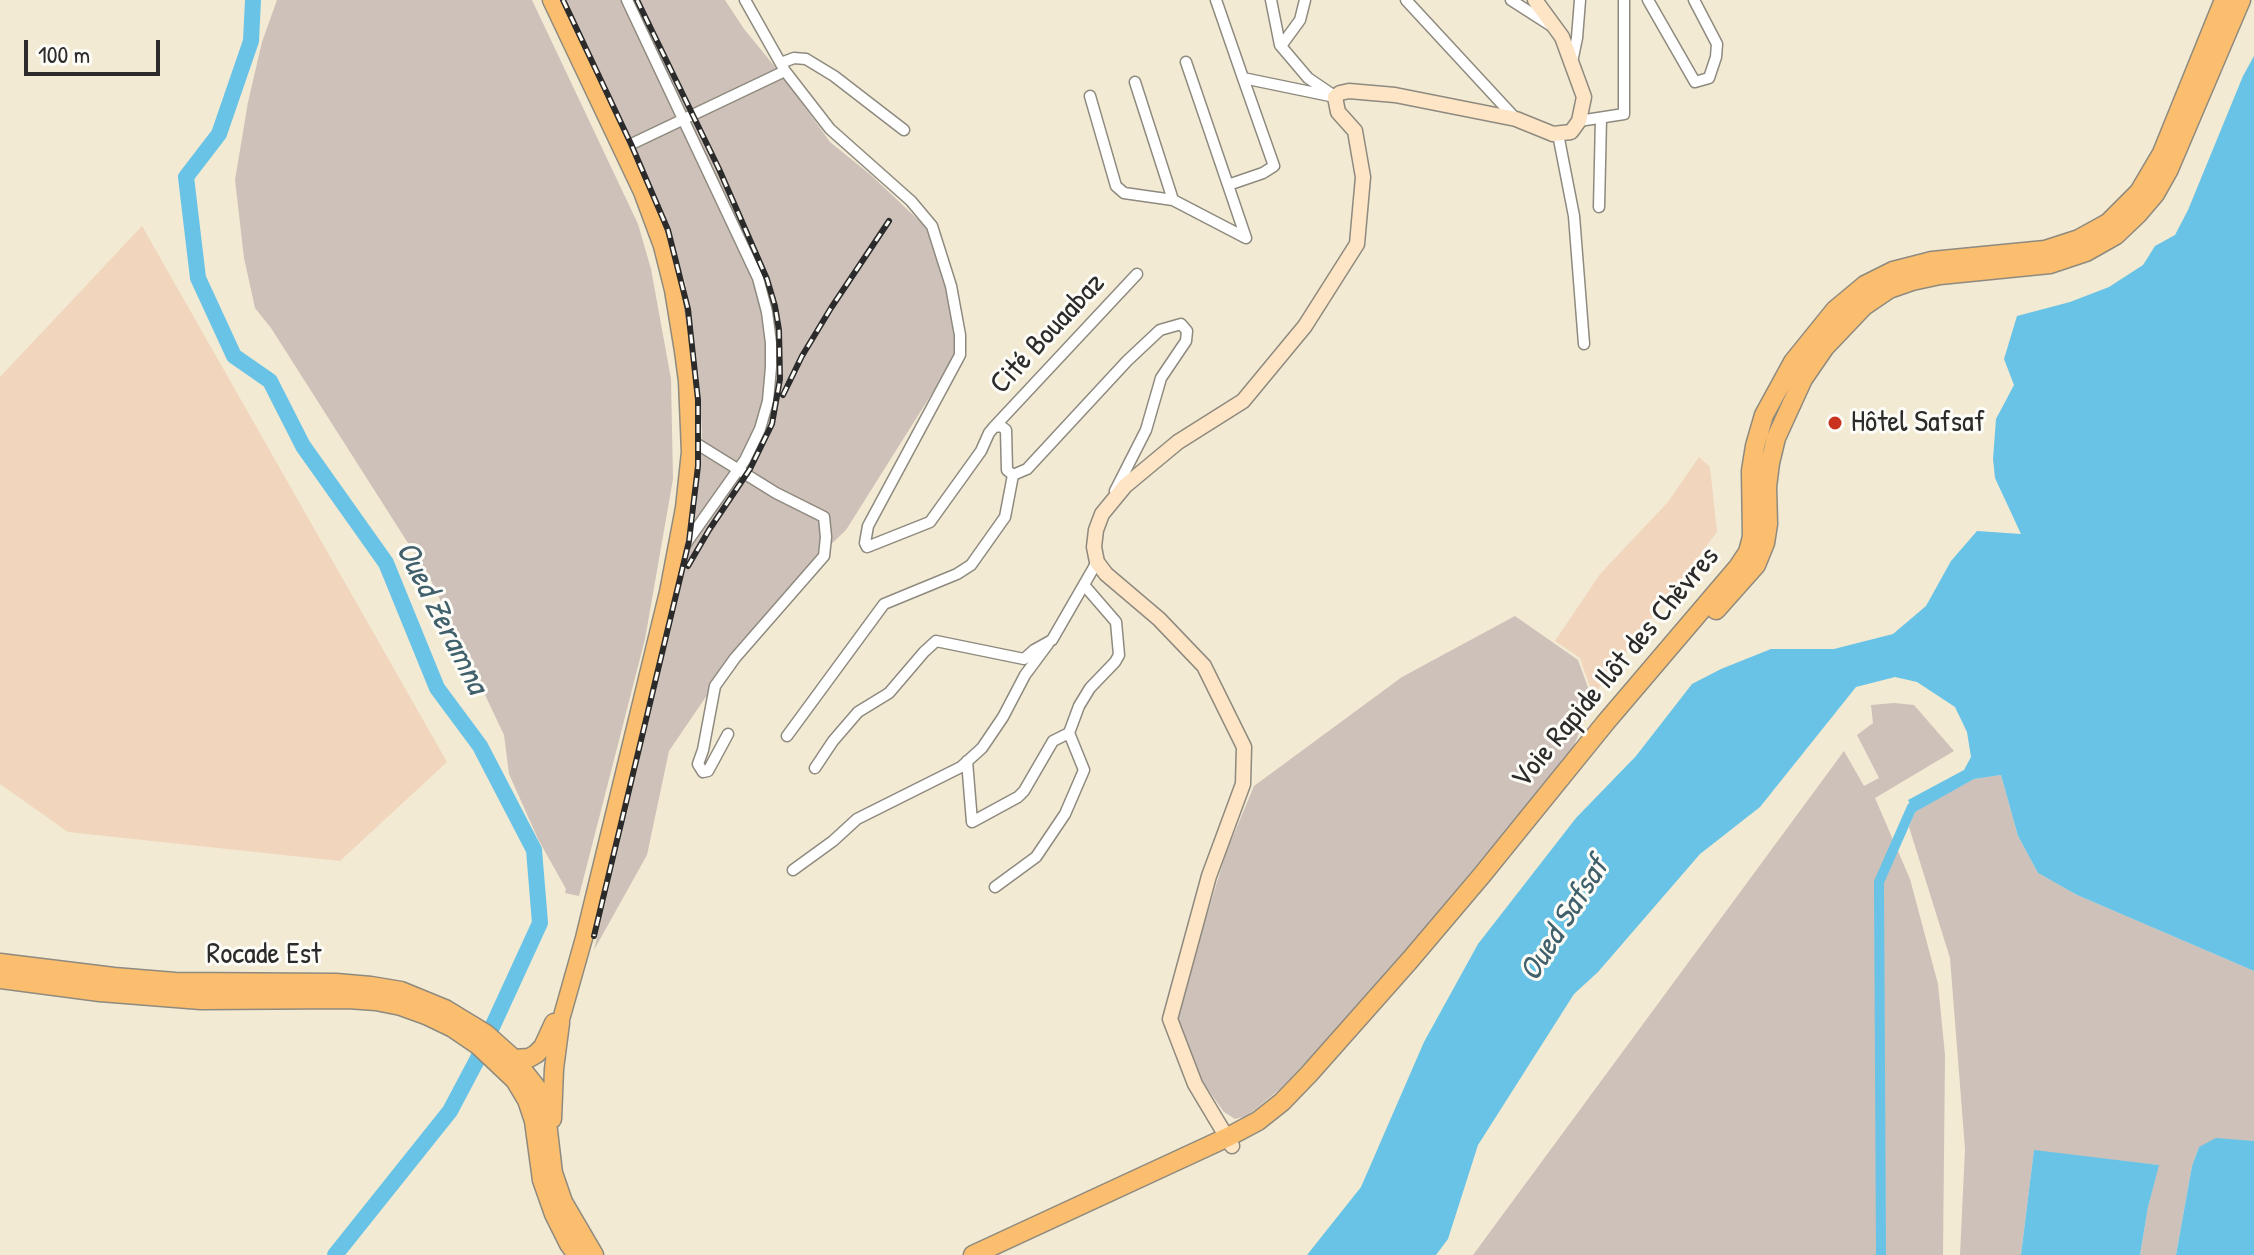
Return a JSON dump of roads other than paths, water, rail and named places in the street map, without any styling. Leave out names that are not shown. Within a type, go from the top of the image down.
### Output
[{"type":"highway","name":"Voie Rapide Ilôt des Chèvres","points":[[999,1255],[1230,1142],[1282,1102],[1451,911],[1738,567],[1748,552],[1752,537],[1751,471],[1764,415],[1793,362],[1835,310],[1865,285],[1893,271],[1932,261],[2045,250],[2079,239],[2108,223],[2131,203],[2157,164],[2224,0]]},
{"type":"highway","name":"Voie Rapide Ilôt des Chèvres","points":[[973,1255],[1271,1123],[1309,1090],[1413,973],[1667,667],[1756,565],[1765,543],[1768,524],[1767,487],[1776,438],[1803,379],[1845,323],[1889,289],[1912,281],[1940,275],[2050,264],[2086,252],[2116,235],[2155,194],[2169,169],[2241,0]]},
{"type":"highway","name":"Rocade Est","points":[[0,963],[175,982],[336,983],[371,986],[413,995],[509,1060],[531,1103]]},
{"type":"highway","name":"Rocade Est","points":[[0,979],[100,992],[201,1000],[376,1001],[466,1028]]},
{"type":"highway","points":[[509,1060],[536,1054],[558,1022]]},
{"type":"highway","points":[[558,1022],[531,1103],[542,1180],[554,1214],[577,1255]]},
{"type":"highway","points":[[553,1173],[552,1125],[558,1022]]},
{"type":"highway","points":[[531,1103],[546,1114],[553,1173],[563,1202],[594,1255]]},
{"type":"main road","points":[[551,0],[653,219],[673,290],[687,381],[689,439],[684,508],[676,558],[584,938],[558,1022]]},
{"type":"street","points":[[627,0],[758,278],[767,312],[771,367],[768,401],[760,429],[739,470],[676,558]]},
{"type":"street","points":[[745,0],[783,67]]},
{"type":"street","points":[[1216,0],[1274,166],[1228,185]]},
{"type":"street","points":[[1102,514],[1125,486],[1178,442],[1243,401],[1305,326],[1357,244],[1363,177],[1355,131],[1338,112],[1335,97],[1308,78],[1281,46],[1271,0]]},
{"type":"street","points":[[1281,46],[1300,20],[1305,0]]},
{"type":"street","points":[[1406,0],[1516,119]]},
{"type":"street","points":[[1511,0],[1556,29]]},
{"type":"street","points":[[1335,97],[1349,91],[1395,95],[1516,119],[1553,134],[1571,132],[1579,121],[1584,97],[1562,37],[1535,0]]},
{"type":"street","points":[[1572,64],[1580,0]]},
{"type":"street","points":[[1579,121],[1624,114],[1624,0]]},
{"type":"street","points":[[1648,0],[1695,82],[1709,78],[1717,44],[1694,0]]},
{"type":"street","points":[[621,149],[783,67],[794,58],[806,59],[834,76],[904,130]]},
{"type":"street","points":[[1090,96],[1116,186],[1124,193],[1173,200],[1246,238],[1186,62]]},
{"type":"street","name":"Cité Bouaabaz","points":[[783,67],[830,129],[911,201],[932,226],[951,286],[960,335],[960,355],[868,526],[867,547],[930,522],[981,451],[994,427],[1137,274]]},
{"type":"street","points":[[1243,78],[1335,97]]},
{"type":"street","points":[[1135,82],[1173,200]]},
{"type":"street","points":[[1599,207],[1601,118]]},
{"type":"street","points":[[1558,134],[1574,216],[1584,344]]},
{"type":"street","points":[[1013,475],[1027,469],[1127,361],[1160,330],[1181,324],[1187,331],[1186,341],[1161,378],[1146,430],[1102,514],[1094,547],[1097,562],[1106,574],[1159,619],[1204,666],[1244,747],[1243,784],[1209,876],[1170,1019],[1195,1084],[1230,1142]]},
{"type":"street","points":[[994,427],[1005,427],[1007,470],[1013,475]]},
{"type":"street","points":[[689,439],[776,493],[824,517],[824,556],[735,658],[715,686],[698,764],[703,772],[708,771],[728,734]]},
{"type":"street","points":[[787,736],[884,604],[957,574],[971,565],[1005,517],[1013,475]]},
{"type":"street","points":[[793,870],[857,819],[939,779],[982,748],[1025,675],[1052,640],[1097,562]]},
{"type":"street","points":[[995,887],[1036,857],[1065,814],[1084,770],[1069,733],[1090,688],[1119,655],[1116,622],[1084,585]]},
{"type":"street","points":[[815,768],[858,712],[889,693],[936,641],[1024,659],[1052,640]]},
{"type":"street","points":[[967,761],[972,822],[1018,797],[1053,741],[1069,733]]},
{"type":"water","name":"Oued Safsaf","points":[[2254,56],[2254,971],[2077,895],[2038,873],[2018,836],[2001,775],[1974,779],[1915,812],[1908,800],[1964,770],[1971,757],[1967,732],[1955,707],[1917,682],[1895,677],[1856,687],[1760,807],[1700,854],[1598,972],[1574,994],[1478,1145],[1448,1239],[1436,1255],[1307,1255],[1361,1187],[1424,1042],[1478,944],[1576,818],[1636,756],[1692,684],[1771,649],[1834,649],[1893,634],[1926,606],[1951,561],[1977,531],[2021,534],[1995,478],[1993,459],[1996,419],[2014,385],[2004,359],[2017,316],[2070,302],[2109,287],[2143,265],[2155,246],[2175,235]]},
{"type":"water","points":[[2216,1138],[2254,1141],[2254,1255],[2176,1255],[2192,1166],[2199,1147]]},
{"type":"water","points":[[2034,1150],[2159,1165],[2140,1255],[2021,1255]]},
{"type":"waterway","name":"Oued Zeramna","points":[[253,0],[251,41],[219,134],[186,177],[198,278],[234,356],[270,381],[303,446],[386,563],[437,688],[480,746],[534,850],[540,923],[450,1111],[335,1255]]},
{"type":"waterway","points":[[1881,1255],[1879,882],[1912,807],[1922,801]]},
{"type":"railway","points":[[563,0],[668,230],[688,309],[698,400],[698,466],[689,541],[594,936]]},
{"type":"railway","points":[[637,0],[719,169],[767,279],[779,330],[780,379],[772,424],[750,469],[688,566]]},
{"type":"railway","points":[[783,395],[831,308],[889,221]]},
{"type":"place","name":"Hôtel Safsaf","points":[[1835,423]]}]
